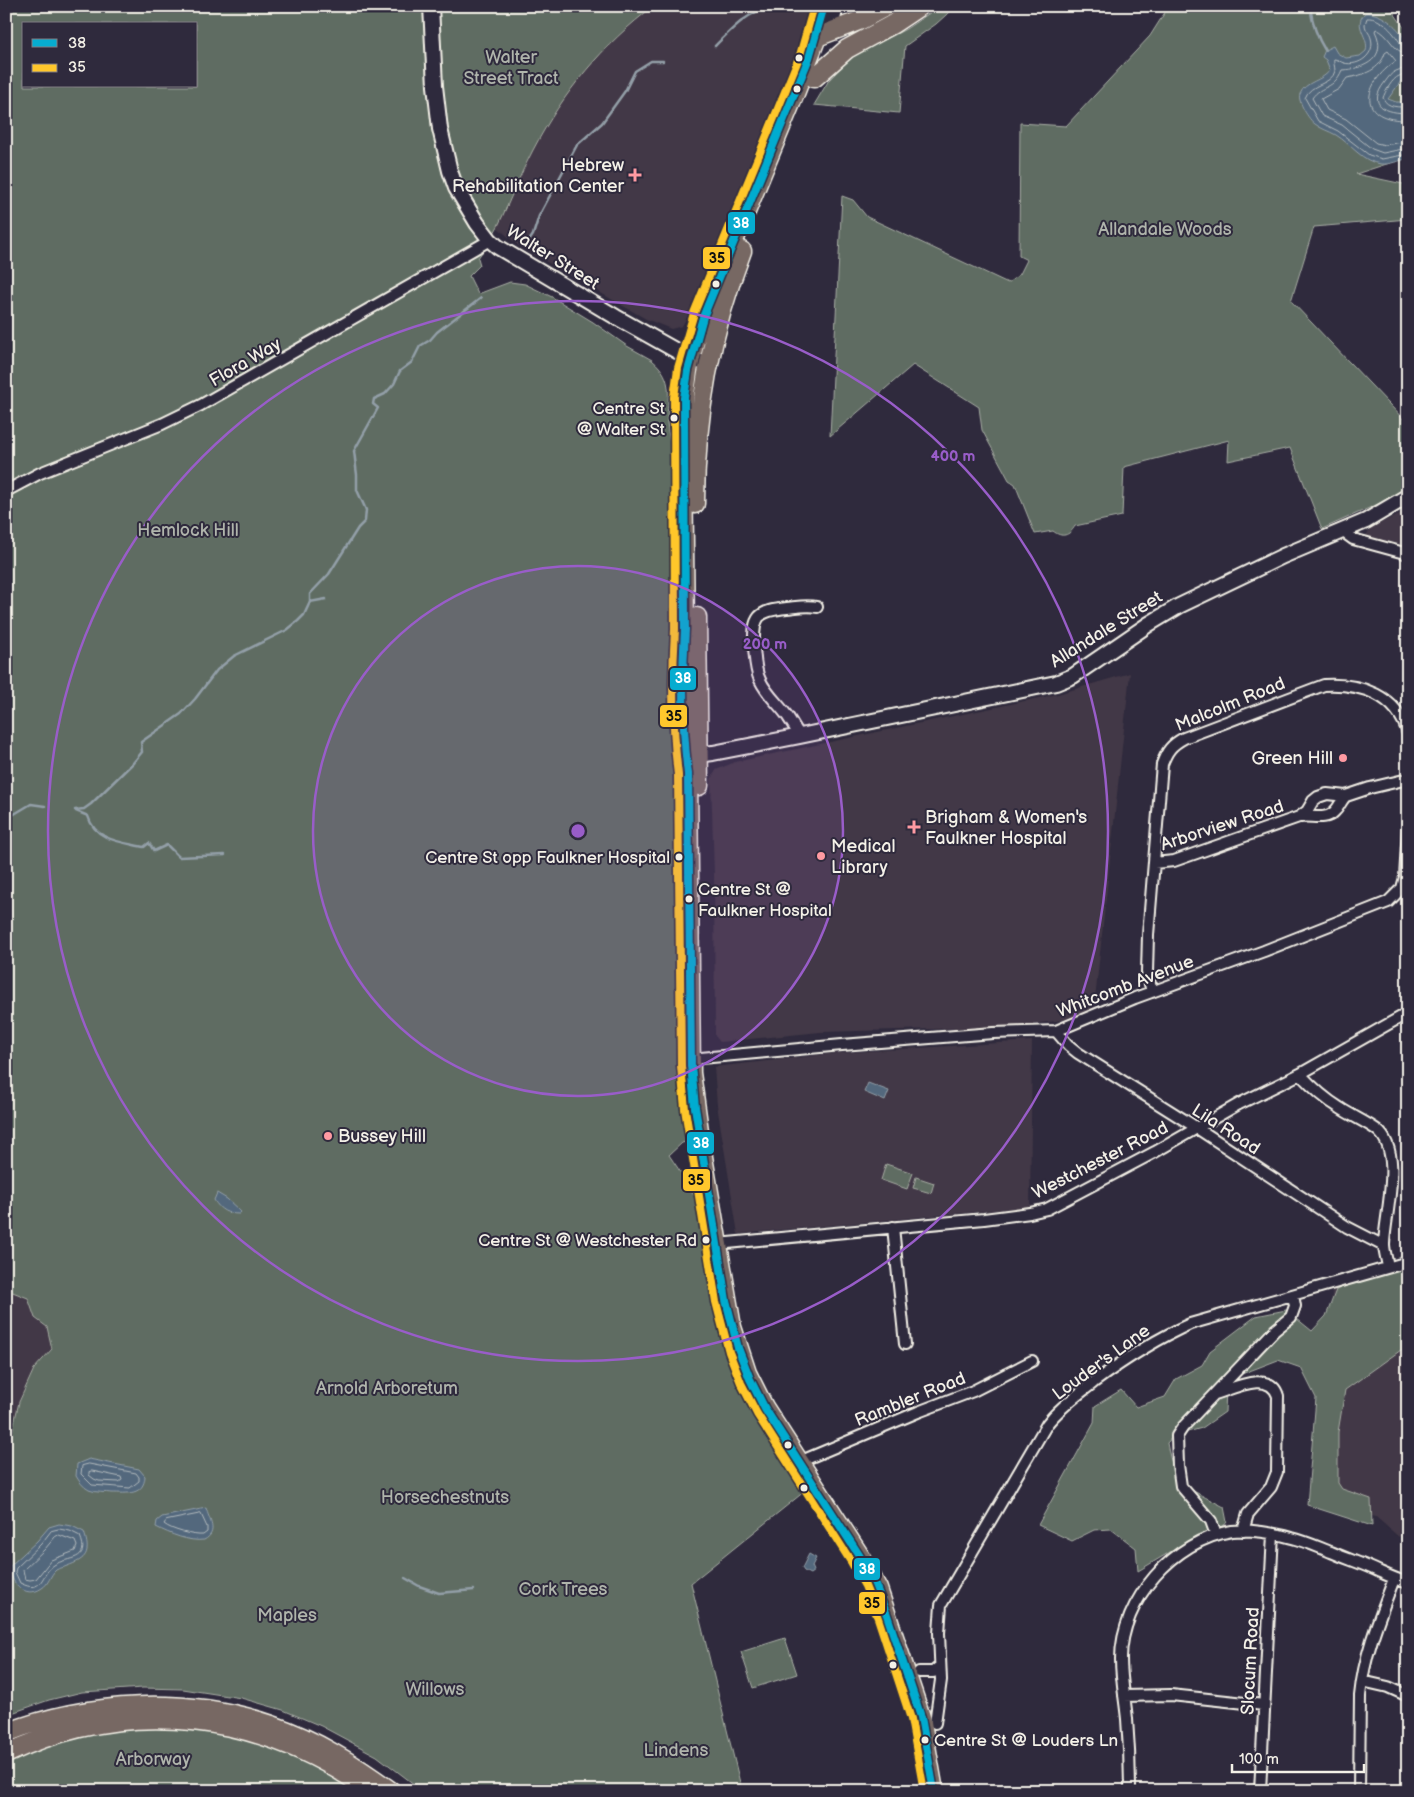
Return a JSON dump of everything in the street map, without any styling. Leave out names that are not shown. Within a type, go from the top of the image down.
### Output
[{"type":"highway","points":[[692,755],[683,684],[685,629],[683,437],[684,398],[691,358],[709,301],[791,104],[823,34],[860,20],[887,6]]},
{"type":"highway","points":[[814,78],[846,49],[893,24],[920,6]]},
{"type":"highway","points":[[823,34],[814,78],[737,264],[709,364],[699,429],[695,492],[692,755],[688,774],[696,1059],[707,1110],[723,1243],[741,1317],[755,1362],[804,1460],[862,1559],[879,1592],[921,1717],[934,1791]]},
{"type":"highway","points":[[804,1460],[880,1568],[893,1598],[935,1723],[946,1791]]},
{"type":"highway","points":[[6,1733],[58,1717],[119,1708],[156,1706],[212,1711],[260,1722],[301,1737],[346,1759],[392,1791]]},
{"type":"highway","points":[[6,1754],[50,1736],[97,1724],[130,1719],[180,1720],[236,1728],[276,1740],[332,1766],[370,1791]]},
{"type":"street","name":"Walter Street","points":[[431,6],[436,86],[444,151],[456,188],[490,240],[498,247],[608,312],[691,358],[709,364]]},
{"type":"street","points":[[823,34],[824,6]]},
{"type":"street","points":[[823,34],[836,6]]},
{"type":"street","name":"Flora Way","points":[[6,491],[40,473],[162,424],[202,405],[490,240]]},
{"type":"street","name":"Allandale Street","points":[[692,755],[800,736],[1056,683],[1073,676],[1149,624],[1179,606],[1283,556],[1366,521],[1408,496]]},
{"type":"street","points":[[1342,531],[1353,540],[1408,554]]},
{"type":"street","points":[[800,736],[788,717],[771,698],[760,680],[756,671],[754,636],[756,623],[760,616],[768,610],[802,606],[817,607]]},
{"type":"street","name":"Malcolm Road","points":[[1152,992],[1147,972],[1162,764],[1168,750],[1174,743],[1324,685],[1342,684],[1356,686],[1396,708],[1403,719],[1408,734]]},
{"type":"street","name":"Arborview Road","points":[[1299,817],[1307,811],[1318,797],[1327,794],[1346,796],[1408,778]]},
{"type":"street","name":"Arborview Road","points":[[1154,863],[1174,861],[1299,817],[1331,815],[1346,796]]},
{"type":"street","name":"Whitcomb Avenue","points":[[696,1059],[936,1038],[1056,1031],[1152,992],[1264,951],[1388,902],[1402,888],[1404,883],[1408,826]]},
{"type":"street","name":"Westchester Road","points":[[723,1243],[993,1218],[1048,1209],[1108,1178],[1239,1104],[1300,1074],[1408,1013]]},
{"type":"street","name":"Lila Road","points":[[1056,1031],[1078,1053],[1197,1128],[1347,1227],[1384,1246]]},
{"type":"street","points":[[1300,1074],[1316,1090],[1338,1107],[1378,1130],[1386,1141],[1391,1161],[1390,1193],[1384,1246],[1388,1267]]},
{"type":"street","points":[[893,1227],[905,1344]]},
{"type":"street","name":"Louder's Lane","points":[[935,1723],[940,1685],[941,1605],[1054,1416],[1122,1362],[1172,1332],[1190,1324],[1408,1262]]},
{"type":"street","points":[[1216,1535],[1211,1521],[1181,1486],[1177,1438],[1183,1427],[1214,1394],[1275,1330],[1291,1317],[1295,1306],[1293,1295]]},
{"type":"street","name":"Rambler Road","points":[[804,1460],[973,1391],[1032,1361]]},
{"type":"street","points":[[1214,1394],[1252,1382],[1261,1382],[1267,1383],[1278,1396],[1277,1472],[1270,1487],[1248,1514],[1243,1531]]},
{"type":"street","points":[[1130,1791],[1130,1760],[1121,1658],[1125,1629],[1143,1593],[1176,1556],[1195,1543],[1216,1535],[1243,1531],[1273,1534],[1292,1538],[1408,1583]]},
{"type":"street","name":"Slocum Road","points":[[1260,1791],[1273,1534]]},
{"type":"street","points":[[1359,1791],[1360,1696],[1362,1681],[1367,1653],[1394,1579]]},
{"type":"street","points":[[919,1672],[933,1672],[940,1666]]},
{"type":"street","points":[[1362,1681],[1408,1696]]},
{"type":"street","points":[[1124,1696],[1171,1696],[1264,1706]]},
{"type":"shaded area","name":"Hebrew Rehabilitation Center","points":[[654,6],[812,6],[802,42],[784,92],[690,312],[682,326],[671,329],[646,319],[519,246],[497,227],[532,150],[563,98],[600,53],[631,24]]},
{"type":"shaded area","points":[[1408,511],[1408,546],[1366,536],[1371,527]]},
{"type":"shaded area","name":"Brigham & Women's Faulkner Hospital","points":[[1130,673],[1094,1009],[1063,1020],[1010,1027],[820,1032],[720,1042],[715,1036],[714,875],[711,779],[716,770],[735,762],[1058,694]]},
{"type":"shaded area","points":[[1032,1041],[1030,1207],[738,1234],[717,1105],[714,1067],[837,1053]]},
{"type":"shaded area","points":[[1408,1266],[1408,1533],[1402,1531],[1399,1537],[1376,1517],[1325,1504],[1332,1288]]},
{"type":"shaded area","points":[[10,1290],[28,1298],[35,1318],[47,1327],[52,1349],[34,1369],[19,1402],[6,1458],[6,1292]]},
{"type":"green space","name":"Arnold Arboretum","points":[[6,6],[654,6],[601,53],[557,109],[528,159],[498,226],[478,258],[480,265],[469,276],[478,294],[510,282],[525,284],[552,297],[652,360],[664,374],[667,381],[667,422],[672,461],[679,1064],[689,1141],[682,1143],[669,1155],[691,1189],[700,1211],[704,1226],[719,1331],[725,1352],[755,1414],[805,1491],[691,1583],[742,1791],[423,1791],[377,1756],[321,1726],[283,1710],[241,1698],[183,1689],[143,1688],[82,1692],[49,1700],[6,1715],[6,1458],[19,1402],[34,1369],[52,1349],[47,1327],[35,1318],[28,1298],[10,1291],[6,1292]]},
{"type":"green space","points":[[940,6],[956,6],[936,24],[905,46],[899,113],[814,105],[829,80],[846,62],[857,54],[906,29]]},
{"type":"green space","name":"Allandale Woods","points":[[1169,6],[1389,6],[1408,33],[1408,157],[1356,174],[1408,185],[1408,219],[1314,227],[1291,301],[1408,424],[1408,487],[1387,500],[1322,529],[1290,448],[1228,461],[1229,440],[1124,467],[1122,516],[1075,526],[1065,535],[1059,535],[1053,531],[1035,534],[1015,484],[1009,480],[982,430],[979,407],[913,365],[830,436],[842,196],[853,200],[867,217],[1008,283],[1020,274],[1027,260],[1019,256],[1020,123],[1066,126],[1150,36]]},
{"type":"green space","points":[[886,1164],[913,1173],[907,1189],[881,1180]]},
{"type":"green space","points":[[916,1177],[934,1183],[931,1193],[913,1188]]},
{"type":"green space","points":[[1392,1266],[1408,1266],[1408,1345],[1345,1390],[1338,1432],[1338,1483],[1342,1489],[1371,1499],[1372,1526],[1307,1505],[1316,1398],[1301,1368],[1278,1360],[1239,1375],[1226,1387],[1225,1412],[1202,1428],[1173,1436],[1167,1443],[1170,1458],[1179,1478],[1192,1490],[1224,1507],[1227,1522],[1222,1528],[1197,1536],[1138,1571],[1136,1548],[1111,1529],[1094,1530],[1072,1541],[1038,1525],[1094,1423],[1095,1406],[1121,1390],[1136,1407],[1165,1397],[1176,1379],[1202,1365],[1210,1351],[1256,1316],[1286,1310],[1312,1331],[1326,1316],[1336,1290]]},
{"type":"green space","points":[[785,1638],[797,1674],[753,1688],[741,1652]]},
{"type":"green space","name":"Arborway","points":[[174,1726],[243,1736],[300,1758],[358,1791],[6,1791],[6,1764],[65,1738],[126,1727]]},
{"type":"water","points":[[1365,13],[1379,15],[1392,24],[1403,36],[1408,49],[1408,81],[1401,81],[1388,99],[1396,102],[1408,102],[1408,159],[1388,164],[1374,163],[1368,160],[1336,135],[1315,124],[1304,110],[1300,101],[1302,90],[1323,77],[1330,70],[1326,60],[1322,57],[1325,50],[1333,46],[1337,53],[1346,58],[1360,56],[1366,51],[1366,41],[1360,22]]},
{"type":"water","points":[[868,1083],[889,1091],[885,1101],[864,1092]]},
{"type":"water","points":[[217,1193],[227,1199],[241,1212],[239,1214],[231,1213],[221,1209],[214,1200]]},
{"type":"water","points":[[89,1459],[139,1469],[145,1476],[142,1487],[129,1493],[95,1492],[89,1490],[83,1486],[76,1476],[77,1464]]},
{"type":"water","points":[[206,1508],[212,1530],[209,1537],[204,1540],[186,1539],[156,1527],[157,1521],[162,1517]]},
{"type":"water","points":[[59,1524],[72,1526],[84,1532],[87,1545],[86,1554],[79,1561],[56,1570],[42,1588],[30,1592],[24,1591],[12,1578],[10,1566],[49,1527]]},
{"type":"water","points":[[809,1554],[816,1558],[812,1566],[814,1571],[810,1574],[802,1568]]},
{"type":"waterway","points":[[715,46],[734,27],[748,17],[773,6]]},
{"type":"waterway","points":[[1310,6],[1315,29],[1325,50]]},
{"type":"waterway","points":[[527,244],[533,235],[539,216],[577,145],[602,123],[625,91],[635,71],[651,61],[663,61]]},
{"type":"waterway","points":[[75,810],[84,809],[91,804],[133,763],[142,752],[141,742],[181,714],[217,670],[234,656],[287,630],[304,615],[310,602],[310,594],[329,574],[358,528],[365,521],[366,510],[357,490],[354,451],[378,408],[373,404],[374,399],[385,394],[394,384],[400,371],[412,362],[420,346],[481,298]]},
{"type":"waterway","points":[[310,602],[326,599]]},
{"type":"waterway","points":[[6,819],[31,804],[45,806]]},
{"type":"waterway","points":[[76,811],[88,816],[97,831],[118,842],[144,847],[149,843],[154,851],[167,845],[179,857],[225,855]]},
{"type":"waterway","points":[[405,1578],[419,1586],[439,1593],[474,1590]]},
{"type":"transit line","name":"35","points":[[814,6],[800,55],[694,313],[678,368],[674,397],[675,629],[673,702],[678,775],[681,1066],[685,1109],[716,1302],[729,1352],[741,1383],[757,1414],[865,1586],[878,1618],[911,1719],[924,1791]]},
{"type":"transit line","name":"38","points":[[824,6],[809,58],[703,317],[688,371],[684,398],[685,629],[683,701],[688,774],[691,1065],[695,1107],[726,1300],[738,1348],[750,1379],[765,1409],[859,1555],[874,1582],[921,1717],[934,1791]]},
{"type":"place","name":"Hebrew Rehabilitation Center","points":[[635,175]]},
{"type":"place","name":"Centre St @ Walter St","points":[[674,418]]},
{"type":"place","name":"Green Hill","points":[[1343,758]]},
{"type":"place","name":"Brigham & Women's Faulkner Hospital","points":[[914,827]]},
{"type":"place","name":"Medical Library","points":[[821,856]]},
{"type":"place","name":"Centre St opp Faulkner Hospital","points":[[679,857]]},
{"type":"place","name":"Centre St @ Faulkner Hospital","points":[[689,899]]},
{"type":"place","name":"Bussey Hill","points":[[328,1136]]},
{"type":"place","name":"Centre St @ Westchester Rd","points":[[706,1240]]},
{"type":"place","name":"Centre St @ Louders Ln","points":[[925,1740]]},
{"type":"park label","name":"Walter Street Tract","points":[[511,67]]},
{"type":"park label","name":"Hemlock Hill","points":[[188,530]]},
{"type":"park label","name":"Horsechestnuts","points":[[445,1497]]},
{"type":"park label","name":"Cork Trees","points":[[563,1589]]},
{"type":"park label","name":"Maples","points":[[287,1615]]},
{"type":"park label","name":"Willows","points":[[435,1689]]},
{"type":"park label","name":"Lindens","points":[[676,1750]]}]
